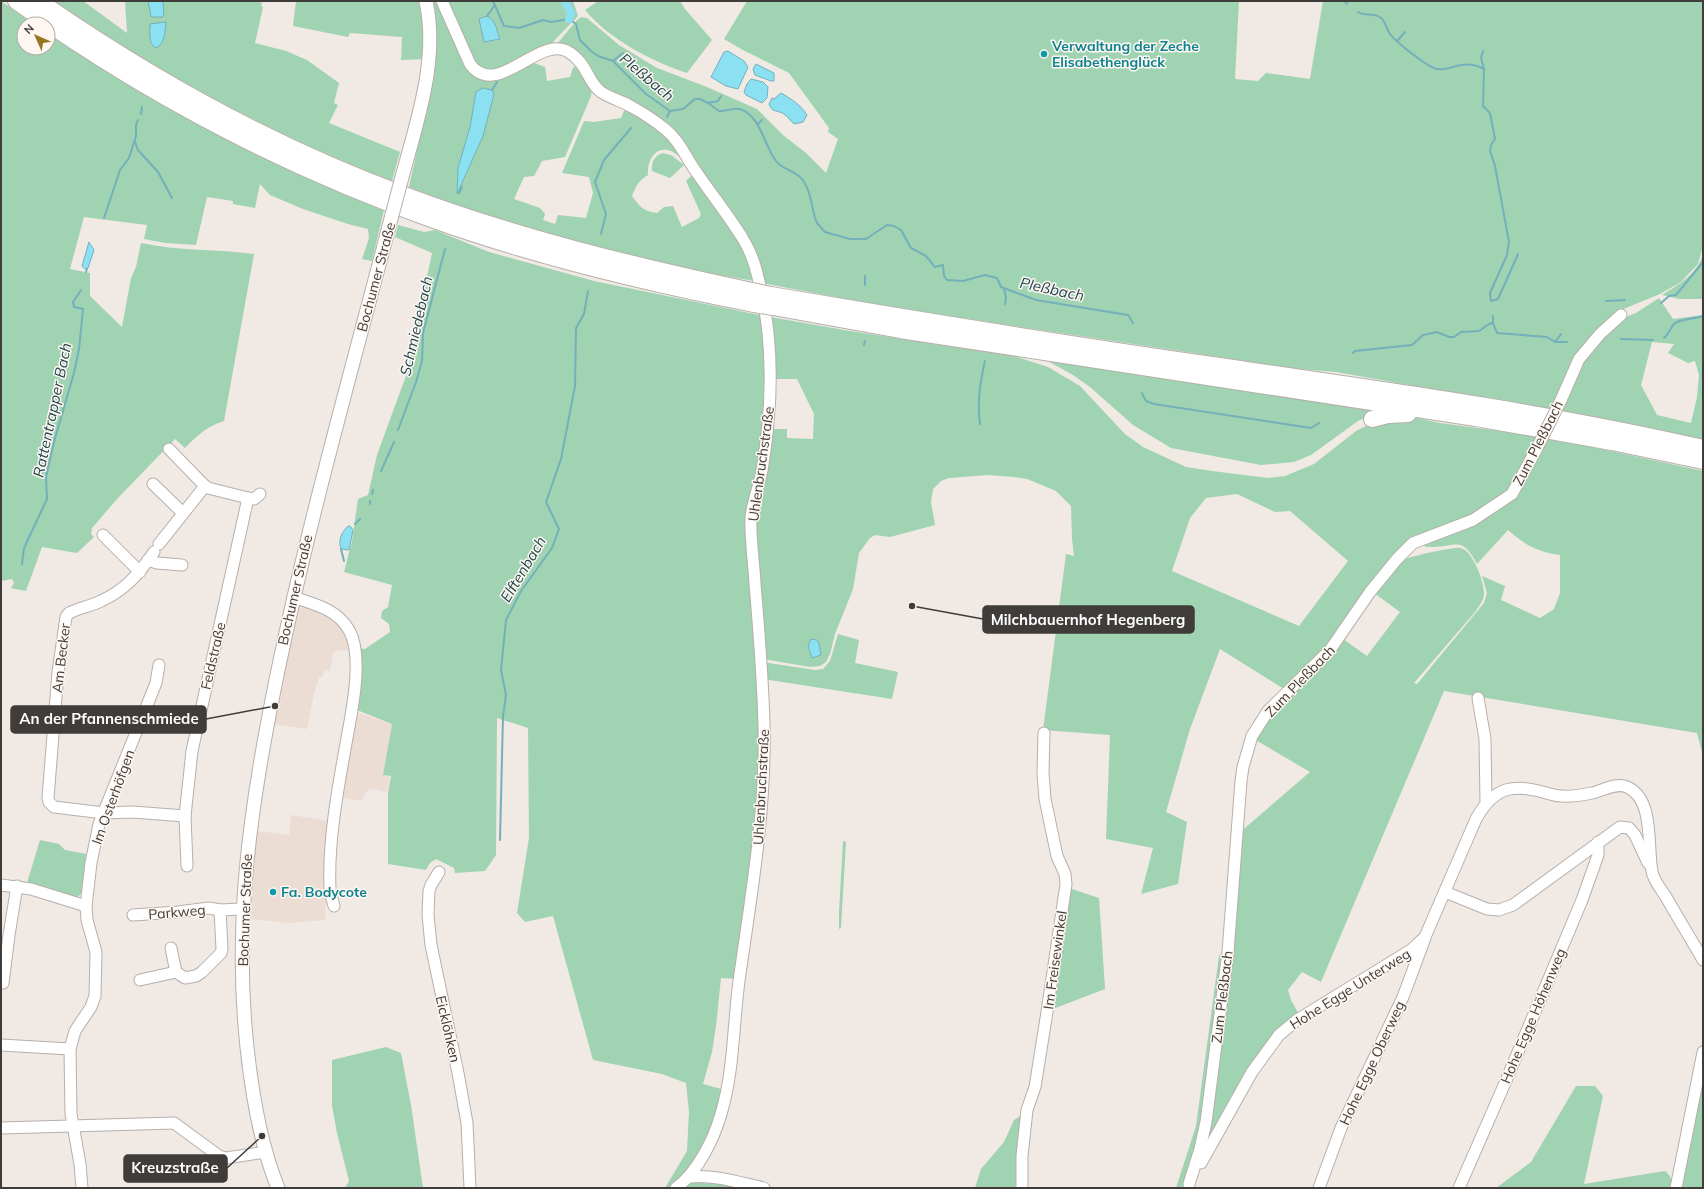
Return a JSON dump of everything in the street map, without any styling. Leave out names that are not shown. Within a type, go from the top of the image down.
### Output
[{"type":"highway","points":[[16,1],[88,50],[165,96],[262,147],[358,191],[439,222],[548,256],[650,282],[1401,392],[1561,419],[1703,448]]},
{"type":"highway","points":[[39,1],[131,61],[213,108],[304,153],[389,189],[460,215],[547,242],[648,268],[753,298]]},
{"type":"highway","points":[[772,301],[900,330],[1476,418],[1612,442],[1703,461]]},
{"type":"highway","points":[[985,343],[1042,362]]},
{"type":"highway","points":[[1372,419],[1403,413],[1476,418]]},
{"type":"main road","name":"Bochumer Straße","points":[[278,1188],[266,1152],[252,1084],[245,1028],[242,974],[242,909],[247,854],[255,791],[293,597],[417,123],[428,67],[431,40],[426,1]]},
{"type":"street","name":"Uhlenbruchstraße","points":[[442,1],[470,64],[479,73],[490,75],[502,72],[517,66],[546,50],[558,47],[570,53],[584,65],[599,91],[632,107],[657,123],[675,138],[748,248],[755,266],[767,316],[770,366],[769,412],[763,468],[751,518],[764,719],[763,776],[759,839],[739,984],[728,1087],[720,1118],[712,1138],[689,1177],[676,1188]]},
{"type":"street","name":"Zum Pleßbach","points":[[1188,1186],[1200,1148],[1206,1122],[1228,952],[1241,781],[1243,767],[1252,736],[1268,711],[1330,650],[1370,592],[1413,543],[1473,520],[1512,494],[1561,400],[1579,359],[1600,334],[1621,315]]},
{"type":"street","points":[[169,449],[208,488],[254,499],[260,494]]},
{"type":"street","points":[[153,484],[183,513]]},
{"type":"street","points":[[182,565],[157,563],[154,552],[205,486]]},
{"type":"street","name":"Feldstraße","points":[[187,866],[185,816],[192,751],[248,498]]},
{"type":"street","points":[[103,535],[140,572]]},
{"type":"street","name":"Am Becker","points":[[104,813],[54,806],[49,802],[56,691],[64,622],[69,613],[116,594],[131,582],[154,552]]},
{"type":"street","points":[[293,597],[323,607],[338,616],[349,629],[354,646],[356,667],[353,696],[337,793],[332,846],[330,889],[334,906]]},
{"type":"street","name":"Im Osterhöfgen","points":[[82,1188],[70,1098],[70,1049],[75,1031],[91,1007],[95,996],[96,952],[87,920],[86,906],[93,849],[99,824],[156,683],[159,665]]},
{"type":"street","points":[[1478,698],[1485,739],[1486,802]]},
{"type":"street","name":"Im Freisewinkel","points":[[1022,1188],[1022,1156],[1027,1110],[1035,1087],[1066,884],[1065,874],[1057,856],[1045,799],[1043,773],[1044,733]]},
{"type":"street","name":"Hohe Egge Unterweg","points":[[1188,1186],[1252,1072],[1279,1035],[1297,1020],[1411,950],[1425,937],[1476,819],[1486,802],[1494,795],[1513,788],[1526,788],[1556,796],[1577,796],[1613,786],[1626,787],[1638,796],[1646,814],[1649,829],[1652,871],[1703,960]]},
{"type":"street","points":[[104,813],[133,812],[185,816]]},
{"type":"street","points":[[1445,892],[1487,909],[1506,909],[1535,890],[1570,862],[1620,827],[1629,828],[1635,835],[1652,871]]},
{"type":"street","name":"Hohe Egge Höhenweg","points":[[1459,1188],[1582,900],[1598,855],[1598,842]]},
{"type":"street","name":"Eicklöhken","points":[[439,872],[429,891],[429,931],[433,962],[458,1073],[467,1123],[470,1188]]},
{"type":"street","points":[[1,885],[17,886],[86,906]]},
{"type":"street","points":[[3,983],[17,886]]},
{"type":"street","name":"Parkweg","points":[[134,915],[209,908],[220,910],[242,909]]},
{"type":"street","name":"Parkweg","points":[[140,980],[176,972],[185,978],[196,976],[202,972],[218,957],[222,949],[220,910]]},
{"type":"street","name":"Hohe Egge Oberweg","points":[[1319,1188],[1341,1128],[1403,997],[1425,937]]},
{"type":"street","points":[[171,948],[176,972]]},
{"type":"street","points":[[1,1045],[70,1049]]},
{"type":"street","points":[[1676,1188],[1703,1052]]},
{"type":"street","points":[[1,1128],[174,1123],[214,1152],[226,1158],[266,1152]]},
{"type":"street","points":[[689,1177],[699,1175],[764,1188]]},
{"type":"shaded area","points":[[301,606],[314,609],[334,618],[343,628],[350,650],[339,650],[333,653],[330,671],[324,670],[323,677],[319,677],[307,729],[273,724],[296,608]]},
{"type":"shaded area","points":[[356,712],[392,724],[383,775],[390,777],[387,792],[374,789],[368,790],[363,796],[362,801],[341,798]]},
{"type":"shaded area","points":[[291,815],[328,821],[325,920],[289,923],[250,919],[257,831],[289,835]]},
{"type":"green space","points":[[1,1],[22,16],[16,16],[16,56],[56,56],[56,39],[128,84],[211,131],[296,173],[384,210],[372,261],[362,259],[369,238],[368,229],[303,209],[270,195],[260,184],[255,208],[233,204],[233,201],[207,197],[196,245],[166,243],[144,239],[147,225],[84,217],[70,269],[90,273],[90,296],[122,327],[131,278],[136,267],[141,243],[183,249],[254,254],[224,421],[203,432],[185,448],[175,439],[117,499],[92,528],[91,534],[94,537],[77,553],[42,547],[26,591],[11,588],[14,583],[12,579],[1,581]]},
{"type":"green space","points":[[53,1],[83,1],[127,33],[125,1],[259,1],[262,3],[261,6],[263,7],[255,43],[286,51],[307,60],[339,83],[334,103],[338,105],[329,123],[400,152],[392,181],[303,144],[218,101],[134,53]]},
{"type":"green space","points":[[296,1],[422,1],[425,59],[401,60],[402,37],[350,33],[348,37],[293,26]]},
{"type":"green space","points":[[431,1],[439,1],[475,75],[531,62],[545,67],[547,81],[570,77],[573,68],[579,62],[592,89],[591,96],[565,157],[542,161],[534,176],[524,177],[514,199],[540,208],[545,214],[543,220],[555,224],[558,215],[586,218],[593,193],[589,177],[562,173],[584,121],[594,122],[621,118],[626,106],[666,132],[686,163],[671,151],[660,150],[656,153],[650,160],[648,175],[638,184],[632,196],[637,203],[648,211],[657,213],[664,207],[673,206],[682,227],[699,218],[701,214],[686,181],[693,174],[748,251],[754,281],[666,264],[579,243],[493,217],[409,187],[429,96]]},
{"type":"green space","points":[[446,1],[573,1],[578,16],[551,44],[529,58],[495,72],[477,68]]},
{"type":"green space","points":[[598,1],[680,1],[685,9],[712,40],[687,73],[659,62],[618,40],[595,21],[585,10]]},
{"type":"green space","points":[[747,1],[1239,1],[1235,79],[1258,81],[1266,73],[1310,79],[1323,1],[1703,1],[1703,246],[1698,264],[1681,282],[1660,294],[1621,310],[1558,395],[1550,410],[1336,372],[1299,369],[888,307],[762,283],[678,140],[607,92],[557,44],[576,21],[581,17],[587,18],[619,45],[657,68],[707,87],[757,109],[783,135],[806,153],[826,173],[838,139],[828,132],[829,128],[789,73],[724,39]]},
{"type":"green space","points":[[663,153],[671,155],[684,165],[670,178],[652,171],[654,160],[657,156]]},
{"type":"green space","points":[[398,225],[424,232],[435,230],[489,252],[594,281],[764,316],[767,366],[761,461],[750,502],[761,698],[760,805],[738,979],[721,978],[712,1052],[703,1084],[725,1090],[711,1138],[674,1188],[665,1188],[687,1151],[689,1112],[686,1083],[662,1074],[593,1060],[553,916],[525,922],[517,913],[529,838],[528,728],[497,718],[496,855],[485,871],[455,873],[454,868],[436,859],[430,863],[426,870],[388,864],[388,793],[391,776],[383,775],[392,724],[357,710],[359,648],[365,649],[390,632],[389,624],[381,618],[382,611],[388,607],[392,585],[344,572],[352,541],[358,499],[368,495],[377,455],[407,373],[432,253],[395,237]]},
{"type":"green space","points":[[1703,254],[1703,299],[1680,299],[1662,295],[1681,283],[1692,273]]},
{"type":"green space","points":[[1659,298],[1673,319],[1703,315],[1703,440],[1558,410],[1583,358],[1623,318],[1636,313]],"holes":[[[1652,342],[1674,344],[1668,353],[1688,363],[1695,361],[1699,375],[1697,397],[1691,423],[1657,415],[1641,385]]]},
{"type":"green space","points":[[770,317],[1017,357],[1048,367],[1080,386],[1125,434],[1143,447],[1186,467],[1268,478],[1285,476],[1314,464],[1356,431],[1374,422],[1408,416],[1440,423],[1537,436],[1512,493],[1473,519],[1412,542],[1328,647],[1284,689],[1220,649],[1190,729],[1166,812],[1187,822],[1178,884],[1141,894],[1153,848],[1106,839],[1110,735],[1043,730],[1066,554],[1074,556],[1071,506],[1056,491],[1027,479],[1014,477],[988,475],[949,478],[941,481],[933,489],[931,502],[935,525],[890,537],[875,535],[870,538],[859,553],[853,589],[835,634],[830,654],[826,662],[820,666],[810,667],[763,659],[753,527],[769,429],[787,429],[787,438],[813,439],[814,414],[797,379],[772,379]],"holes":[[[1237,494],[1275,512],[1290,511],[1348,561],[1299,626],[1172,571],[1190,518],[1206,498]]]},
{"type":"green space","points":[[1046,360],[1386,411],[1371,415],[1358,421],[1311,455],[1294,462],[1261,465],[1171,448],[1133,425],[1090,387],[1073,375]]},
{"type":"green space","points":[[1546,437],[1703,471],[1703,756],[1697,733],[1444,691],[1321,982],[1302,972],[1288,990],[1291,1000],[1300,1016],[1293,1020],[1207,1146],[1203,1144],[1239,833],[1310,772],[1254,739],[1262,725],[1343,639],[1367,656],[1400,612],[1374,593],[1391,571],[1402,560],[1432,552],[1461,548],[1470,555],[1474,561],[1484,588],[1483,598],[1475,612],[1414,683],[1417,684],[1484,603],[1487,593],[1482,576],[1505,586],[1501,600],[1540,618],[1554,609],[1560,593],[1560,555],[1538,550],[1520,540],[1508,530],[1477,564],[1467,549],[1462,546],[1452,545],[1430,547],[1418,544],[1513,495]]},
{"type":"green space","points":[[838,634],[859,640],[855,663],[898,672],[892,699],[763,679],[762,662],[815,670],[823,669],[830,661]]},
{"type":"green space","points":[[40,840],[59,844],[65,850],[86,854],[82,893],[76,898],[27,883]]},
{"type":"green space","points":[[843,841],[846,842],[841,928],[839,929],[839,912]]},
{"type":"green space","points":[[1069,888],[1099,898],[1105,989],[1053,1009],[1050,1008]]},
{"type":"green space","points":[[1228,945],[1204,1108],[1193,1153],[1183,1185],[1181,1188],[1176,1188],[1196,1126],[1219,956]]},
{"type":"green space","points":[[386,1047],[401,1053],[411,1105],[423,1188],[345,1188],[349,1181],[332,1106],[332,1060]]},
{"type":"green space","points":[[1703,1062],[1703,1188],[1679,1188]]},
{"type":"green space","points":[[1576,1086],[1595,1086],[1603,1096],[1584,1184],[1665,1171],[1671,1179],[1672,1188],[1496,1188],[1531,1162]]},
{"type":"green space","points":[[1026,1112],[1019,1188],[975,1188],[981,1169],[1004,1142],[1014,1120]]},
{"type":"green space","points":[[696,1180],[758,1188],[681,1188],[686,1183]]},
{"type":"water","points":[[148,1],[163,1],[164,15],[162,17],[151,17]]},
{"type":"water","points":[[487,16],[491,18],[495,24],[500,39],[484,42],[479,19]]},
{"type":"water","points":[[166,22],[163,40],[156,48],[153,46],[151,41],[150,24]]},
{"type":"water","points":[[728,51],[744,61],[748,67],[738,89],[726,86],[711,77],[724,52]]},
{"type":"water","points":[[756,64],[774,73],[774,81],[755,75],[753,69]]},
{"type":"water","points":[[751,79],[763,82],[768,87],[767,98],[762,103],[746,95],[744,92]]},
{"type":"water","points":[[483,88],[492,90],[494,94],[483,136],[457,194],[458,168],[470,127],[476,92]]},
{"type":"water","points":[[781,93],[796,102],[802,108],[807,115],[803,122],[794,124],[784,114],[773,110],[770,107],[769,104],[772,98],[774,99]]},
{"type":"water","points":[[89,242],[94,250],[88,268],[85,269],[82,266]]},
{"type":"water","points":[[348,526],[350,526],[353,530],[349,550],[341,549],[341,537]]},
{"type":"water","points":[[811,639],[817,640],[819,643],[821,655],[812,658],[808,646]]},
{"type":"waterway","name":"Pleßbach","points":[[493,1],[504,26],[519,28],[543,20],[551,22],[569,19],[576,24],[580,40],[591,51],[598,56],[613,61],[646,94],[670,111],[683,109],[695,99],[700,99],[719,111],[740,109],[747,113],[753,118],[776,161],[783,167],[796,174],[804,182],[817,223],[825,232],[850,239],[866,239],[887,225],[894,226],[901,230],[911,248],[926,256],[935,267],[943,265],[944,276],[947,280],[963,281],[985,275],[997,278],[1001,287],[1036,300],[1128,315],[1133,323]]},
{"type":"waterway","points":[[565,1],[571,13],[569,19]]},
{"type":"waterway","points":[[1344,1],[1347,4]]},
{"type":"waterway","points":[[487,16],[495,5]]},
{"type":"waterway","points":[[1358,12],[1376,15],[1381,18],[1390,34],[1417,58],[1429,66],[1444,69],[1468,65],[1484,69],[1483,106],[1490,113],[1495,139],[1491,145],[1490,151],[1495,166],[1509,242],[1507,255],[1490,293],[1491,301],[1498,299],[1518,254]]},
{"type":"waterway","points":[[1397,41],[1405,32]]},
{"type":"waterway","points":[[1483,51],[1481,58],[1484,69]]},
{"type":"waterway","points":[[613,61],[623,53]]},
{"type":"waterway","points":[[492,90],[497,82]]},
{"type":"waterway","points":[[708,103],[718,101],[721,96]]},
{"type":"waterway","name":"Rattentrapper Bach","points":[[141,114],[142,107]]},
{"type":"waterway","name":"Pleßbach","points":[[667,117],[670,111]]},
{"type":"waterway","name":"Rattentrapper Bach","points":[[104,218],[120,170],[129,158],[136,136],[136,125],[138,120]]},
{"type":"waterway","name":"Pleßbach","points":[[758,124],[762,120]]},
{"type":"waterway","name":"Elftenbach","points":[[601,234],[606,214],[595,182],[604,160],[631,128]]},
{"type":"waterway","points":[[135,142],[138,150],[158,172],[172,198]]},
{"type":"waterway","points":[[459,193],[462,187]]},
{"type":"waterway","name":"Schmiedebach","points":[[398,430],[416,382],[422,361],[423,333],[445,249]]},
{"type":"waterway","points":[[1661,303],[1669,296],[1676,295],[1703,262]]},
{"type":"waterway","points":[[865,276],[865,285]]},
{"type":"waterway","points":[[1004,289],[1006,297],[1005,304]]},
{"type":"waterway","name":"Rattentrapper Bach","points":[[22,564],[24,548],[47,499],[46,477],[79,349],[83,309],[74,307],[73,302],[81,290]]},
{"type":"waterway","name":"Elftenbach","points":[[500,840],[503,716],[506,695],[501,670],[506,620],[521,591],[552,548],[559,529],[546,502],[561,459],[575,386],[576,328],[584,314],[588,291]]},
{"type":"waterway","points":[[1606,301],[1625,300]]},
{"type":"waterway","name":"Pleßbach","points":[[1493,316],[1493,323]]},
{"type":"waterway","name":"Pleßbach","points":[[1664,338],[1676,322],[1703,316]]},
{"type":"waterway","name":"Pleßbach","points":[[1353,353],[1355,351],[1412,345],[1423,335],[1437,332],[1449,337],[1454,337],[1461,332],[1479,331],[1493,323],[1497,333],[1547,337],[1555,342],[1567,342]]},
{"type":"waterway","points":[[1555,342],[1561,334]]},
{"type":"waterway","name":"Pleßbach","points":[[1621,339],[1653,340]]},
{"type":"waterway","points":[[864,345],[865,341]]},
{"type":"waterway","points":[[980,424],[980,392],[985,361]]},
{"type":"waterway","name":"Pleßbach","points":[[1142,393],[1146,401],[1154,404],[1311,428],[1319,423]]},
{"type":"waterway","name":"Schmiedebach","points":[[381,471],[394,442]]},
{"type":"waterway","name":"Schmiedebach","points":[[372,494],[373,490]]},
{"type":"waterway","name":"Schmiedebach","points":[[355,524],[360,519]]},
{"type":"waterway","name":"Schmiedebach","points":[[341,549],[344,561]]},
{"type":"place","name":"Verwaltung der Zeche Elisabethenglück","points":[[1044,54]]},
{"type":"place","name":"Milchbauernhof Hegenberg","points":[[912,606]]},
{"type":"place","name":"An der Pfannenschmiede","points":[[275,706]]},
{"type":"place","name":"Fa. Bodycote","points":[[273,892]]},
{"type":"place","name":"Kreuzstraße","points":[[262,1136]]}]
